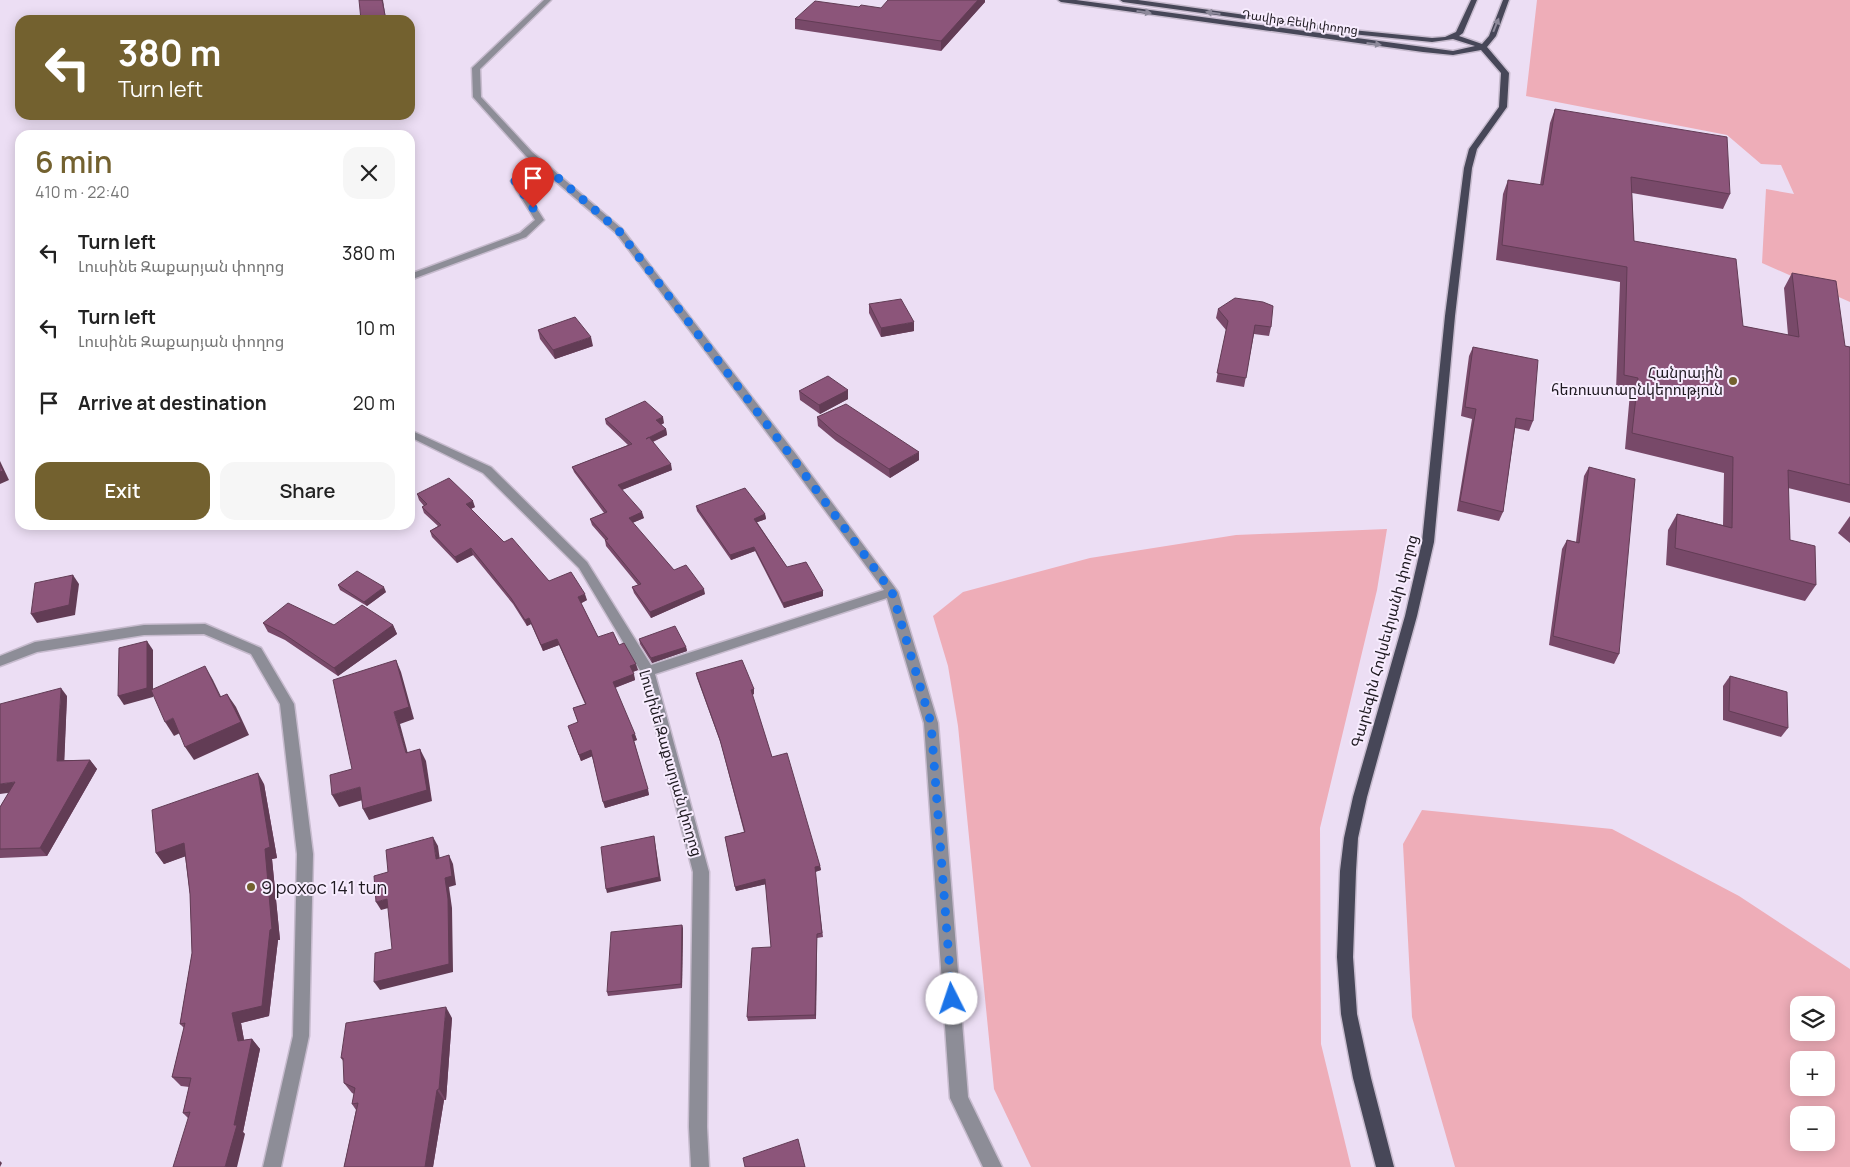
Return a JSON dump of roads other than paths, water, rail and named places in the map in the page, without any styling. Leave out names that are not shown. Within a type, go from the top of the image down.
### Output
[{"type":"main road","name":"Դավիթ Բեկի փողոց","points":[[1061,0],[1423,50],[1453,53],[1483,47]]},
{"type":"main road","name":"Դավիթ Բեկի փողոց","points":[[1123,0],[1400,38],[1432,40],[1446,39],[1452,36]]},
{"type":"main road","points":[[1452,36],[1459,33],[1474,0]]},
{"type":"main road","points":[[1452,36],[1483,47],[1492,36],[1506,0]]},
{"type":"main road","name":"Գարեգին Հովսեփյանի փողոց","points":[[1385,1167],[1362,1078],[1349,1014],[1345,957],[1351,838],[1360,796],[1411,616],[1428,542],[1450,316],[1468,168],[1473,149],[1504,107],[1505,73],[1483,47]]},
{"type":"street","points":[[548,0],[476,68],[476,97],[529,154],[619,231],[892,592],[931,723],[959,1098],[993,1167]]},
{"type":"street","points":[[415,275],[522,235],[540,220],[515,181],[549,170]]},
{"type":"street","name":"Լուսինե Զաքարյան փողոց","points":[[415,435],[487,470],[583,565],[648,671],[701,872],[698,1127],[700,1167]]},
{"type":"street","points":[[648,671],[892,592]]},
{"type":"street","points":[[0,661],[35,647],[134,632],[205,629],[256,651],[286,704],[305,854],[301,1036],[272,1167]]},
{"type":"place","name":"Հանրային հեռուստաընկերություն","points":[[1733,381]]},
{"type":"place","name":"9 poxoc 141 tun","points":[[251,887]]}]
